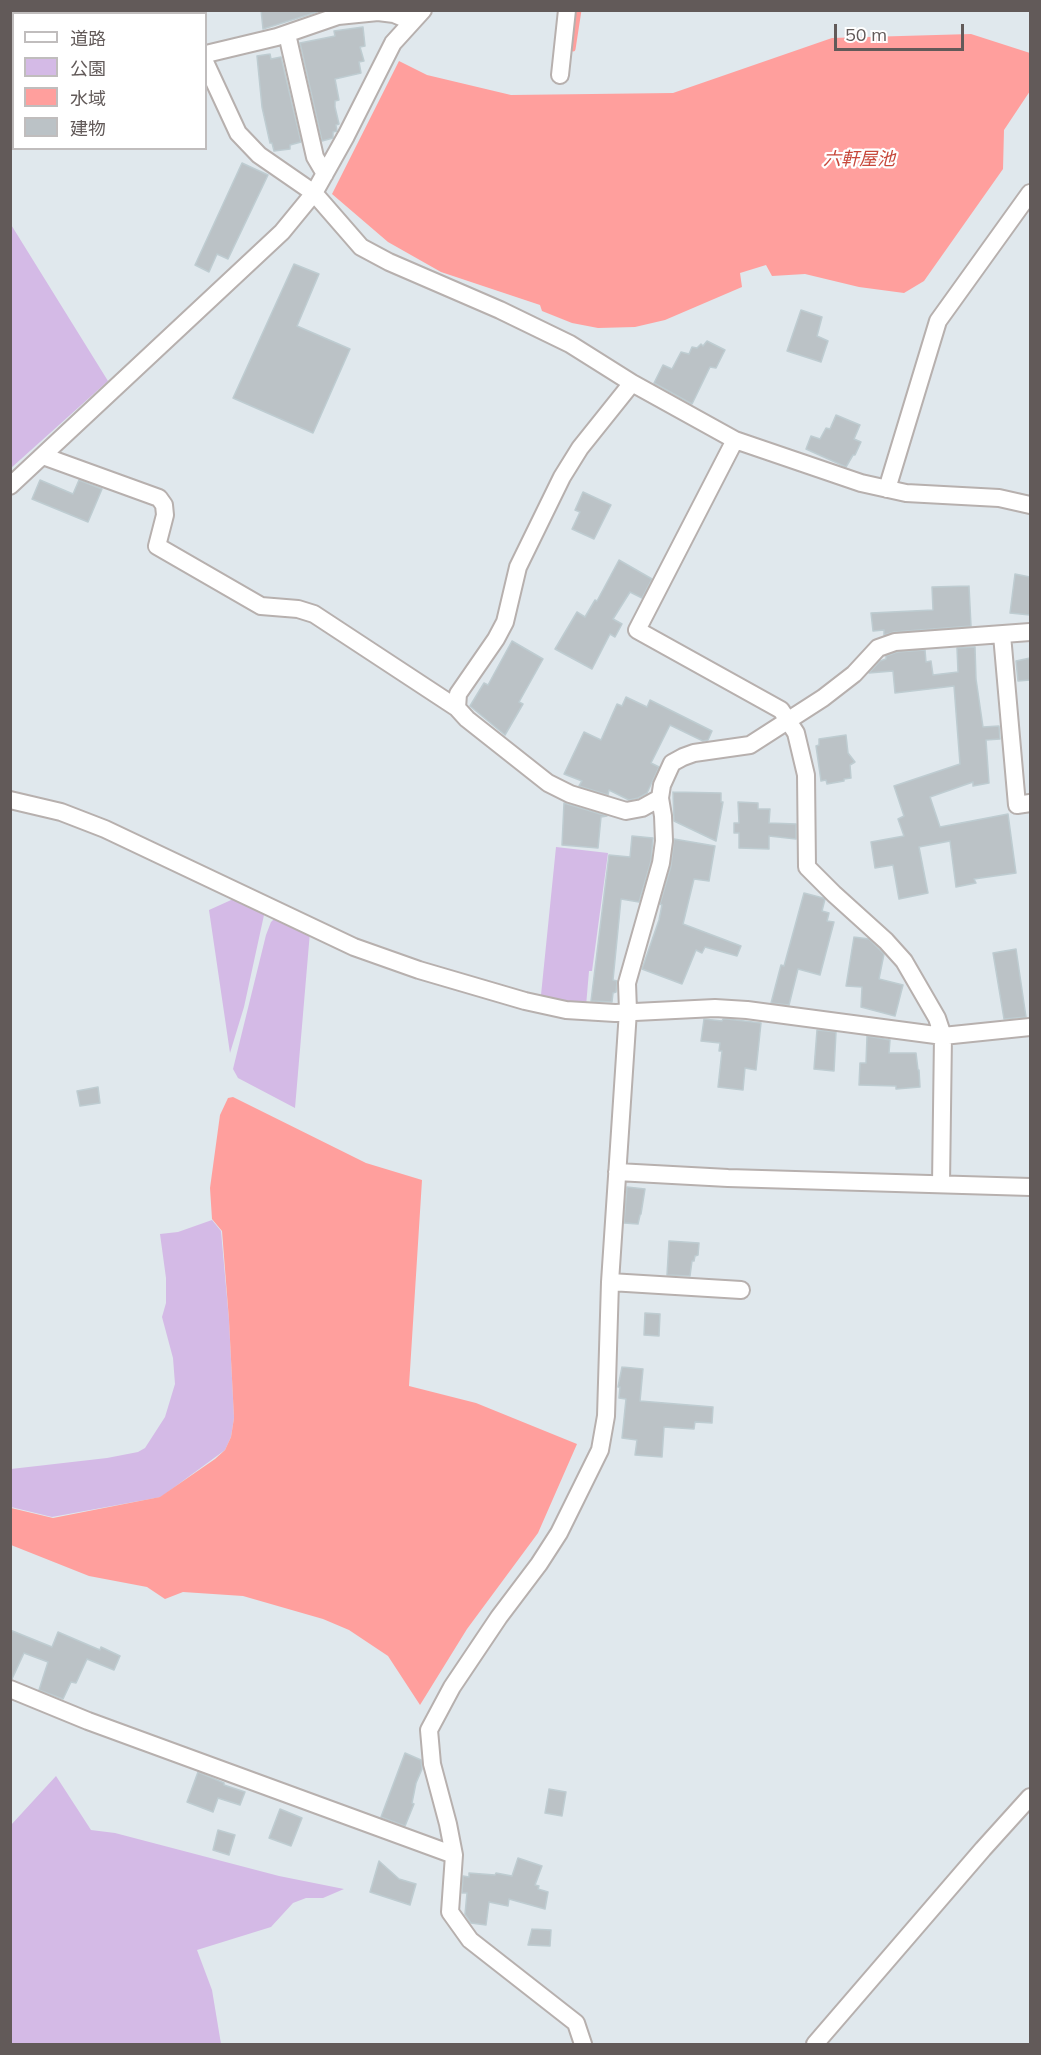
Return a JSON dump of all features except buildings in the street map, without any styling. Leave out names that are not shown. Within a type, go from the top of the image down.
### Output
[{"type":"street","points":[[560,75],[567,10]]},
{"type":"street","points":[[207,54],[287,34],[338,16],[378,12],[417,16]]},
{"type":"street","points":[[10,486],[282,232],[314,194],[393,43],[417,16]]},
{"type":"street","points":[[287,34],[315,157],[325,174]]},
{"type":"street","points":[[207,66],[238,133],[259,155],[314,194],[361,247],[389,262],[500,310],[570,344],[735,440],[861,483],[887,489],[906,493],[999,498],[1030,505]]},
{"type":"street","points":[[887,489],[938,321],[1030,193]]},
{"type":"street","points":[[457,708],[458,694],[505,622],[518,567],[562,477],[580,448],[632,382]]},
{"type":"street","points":[[735,440],[637,630],[781,710],[789,720],[796,733],[806,775],[807,867],[886,941],[904,961],[932,1008],[943,1036],[941,1184]]},
{"type":"street","points":[[43,456],[159,498],[164,505],[165,515],[157,546],[261,606],[298,609],[314,614],[457,708],[467,719],[548,783],[570,794],[626,811],[642,808],[660,798]]},
{"type":"street","points":[[583,2044],[576,2023],[470,1940],[450,1912],[454,1855],[432,1764],[429,1730],[452,1688],[559,1533],[600,1450],[606,1416],[610,1282],[628,1011],[627,983],[660,863],[664,832],[660,798],[662,785],[672,763],[694,753],[750,746],[823,698],[854,674],[878,648],[895,642],[1030,632]]},
{"type":"street","points":[[1002,635],[1017,805],[1030,803]]},
{"type":"street","points":[[10,800],[61,812],[105,829],[354,947],[419,970],[525,1001],[566,1010],[615,1013],[715,1008],[747,1010],[943,1036],[1030,1027]]},
{"type":"street","points":[[616,1172],[740,1179],[1030,1187]]},
{"type":"street","points":[[610,1282],[741,1290]]},
{"type":"street","points":[[10,1689],[454,1855]]},
{"type":"street","points":[[815,2044],[1030,1797]]},
{"type":"green space","points":[[10,223],[108,381],[11,468],[10,468]]},
{"type":"green space","points":[[556,847],[608,853],[592,971],[589,971],[586,1006],[556,1001],[541,995]]},
{"type":"green space","points":[[240,896],[261,907],[264,915],[244,1007],[230,1053],[209,910]]},
{"type":"green space","points":[[276,917],[310,932],[295,1108],[238,1078],[233,1069],[266,935],[271,922]]},
{"type":"green space","points":[[212,1220],[221,1231],[229,1320],[234,1418],[231,1437],[225,1450],[161,1497],[52,1517],[11,1507],[11,1469],[107,1458],[138,1452],[145,1448],[165,1417],[175,1384],[173,1358],[162,1317],[166,1303],[166,1278],[160,1234],[178,1232]]},
{"type":"green space","points":[[56,1776],[91,1830],[115,1833],[279,1876],[344,1889],[323,1898],[306,1898],[293,1903],[271,1927],[197,1950],[212,1990],[221,2044],[11,2044],[11,1825]]},
{"type":"water","name":"六軒屋池","points":[[971,34],[1030,53],[1030,91],[1004,130],[1003,169],[924,281],[904,293],[859,287],[805,274],[772,276],[766,265],[740,273],[742,287],[665,320],[635,327],[598,328],[572,323],[542,311],[540,305],[441,272],[388,242],[332,194],[399,61],[427,75],[511,95],[673,93],[832,38]]},
{"type":"water","points":[[233,1097],[366,1163],[422,1180],[409,1386],[476,1403],[577,1444],[538,1533],[467,1629],[420,1705],[388,1656],[349,1630],[323,1619],[243,1596],[183,1592],[165,1599],[147,1587],[89,1576],[11,1545],[11,1508],[53,1518],[160,1497],[225,1450],[231,1437],[234,1418],[229,1320],[222,1231],[212,1219],[210,1188],[220,1115],[228,1098]]},
{"type":"waterway","points":[[573,49],[579,10]]}]
